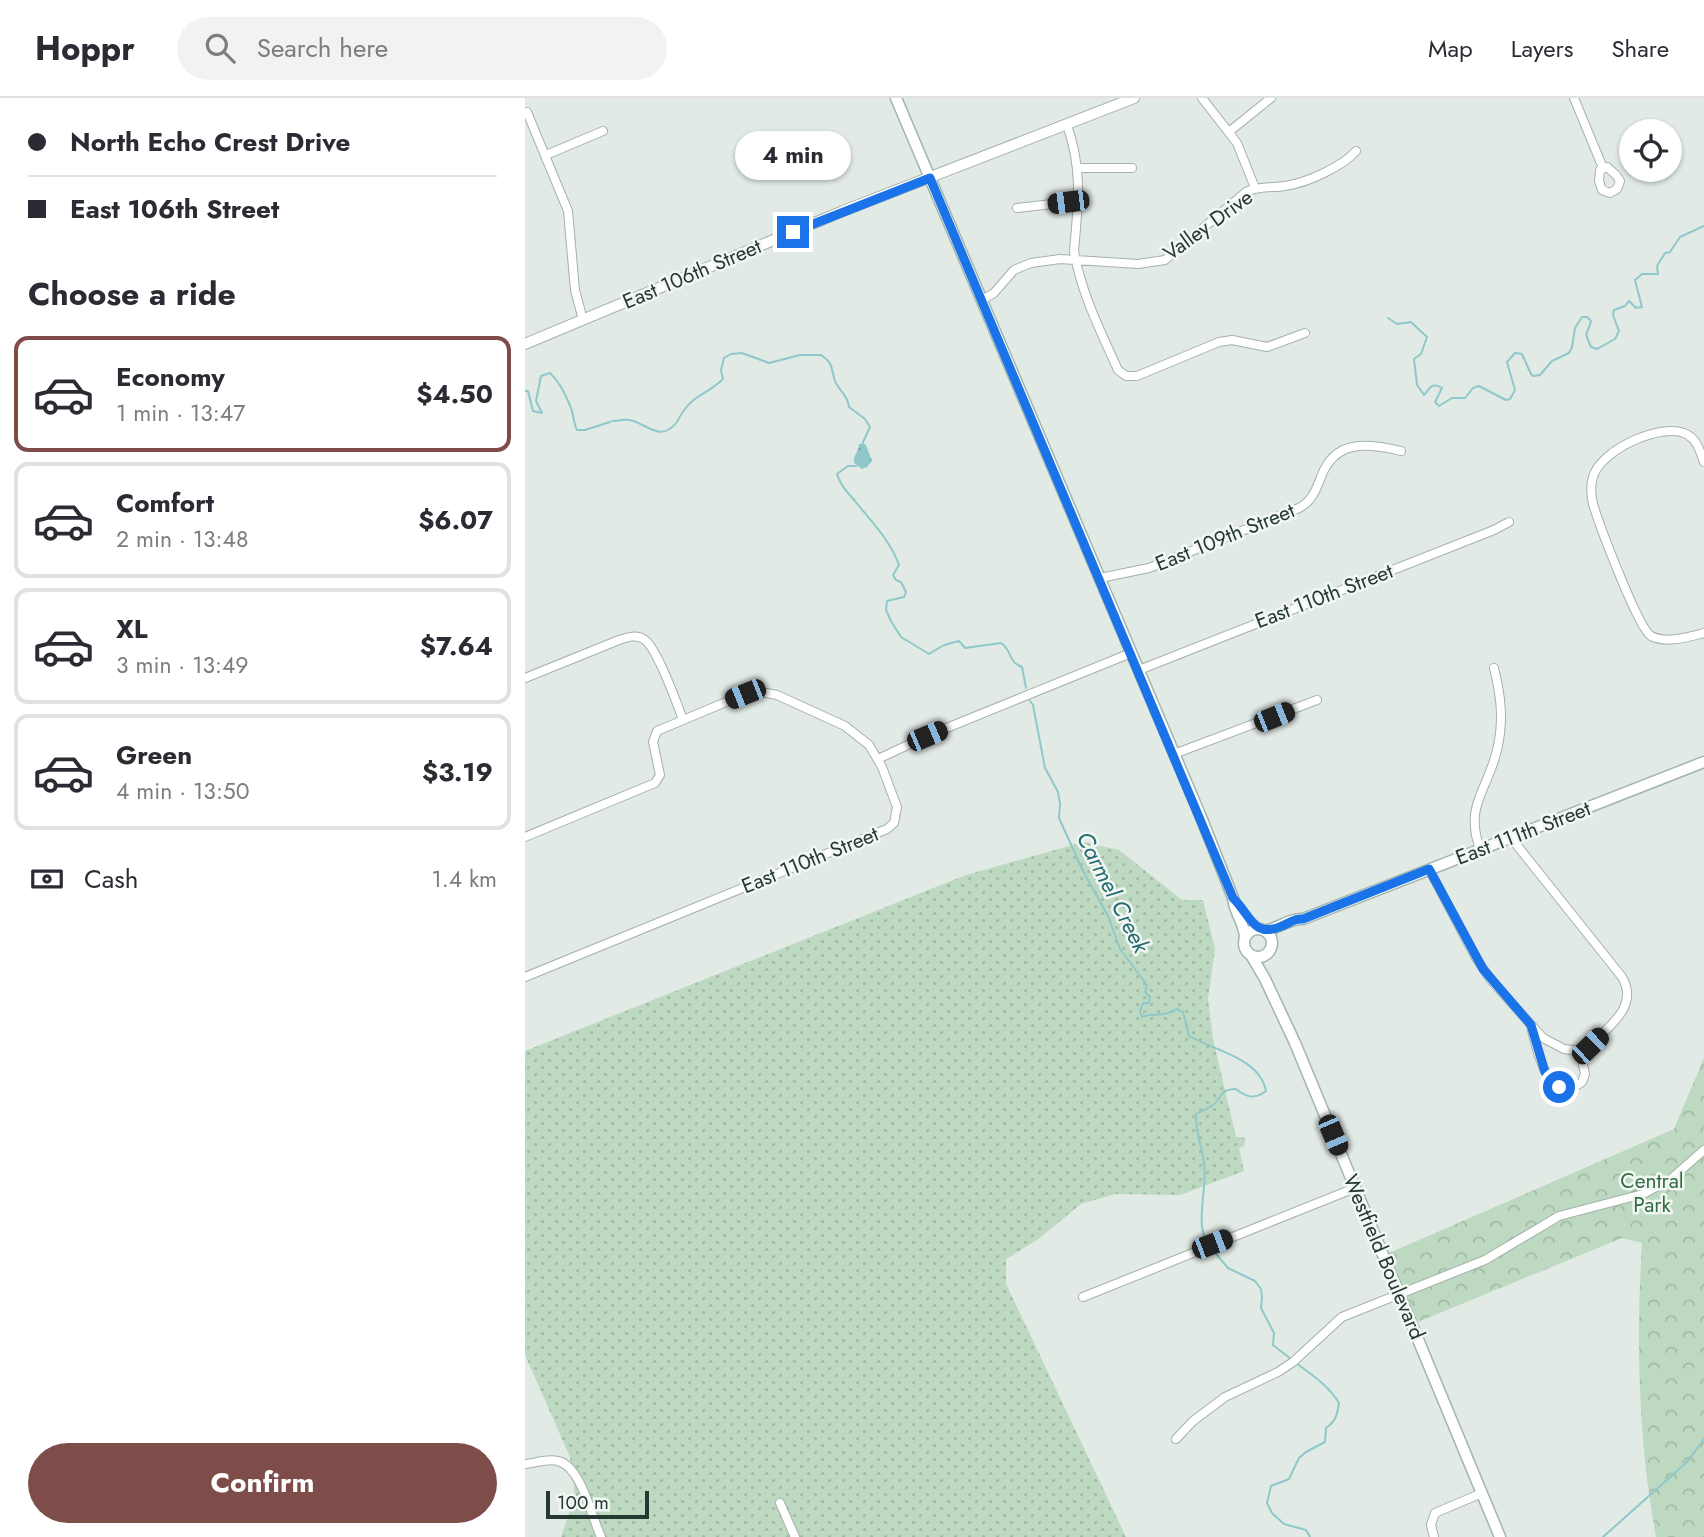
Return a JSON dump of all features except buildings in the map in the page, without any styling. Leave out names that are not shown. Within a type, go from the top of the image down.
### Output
[{"type":"main road","points":[[896,98],[1174,754],[1233,898],[1245,937],[1244,947],[1251,955],[1261,957],[1271,948]]},
{"type":"main road","name":"East 111th Street","points":[[1271,948],[1303,919],[1704,762]]},
{"type":"main road","points":[[1233,898],[1270,936],[1271,948],[1265,965],[1265,979]]},
{"type":"main road","name":"East 111th Street","points":[[1262,930],[1280,928],[1297,919],[1303,919]]},
{"type":"main road","points":[[1245,937],[1252,930],[1262,930]]},
{"type":"main road","name":"Westfield Boulevard","points":[[1251,955],[1265,979],[1355,1188],[1500,1537]]},
{"type":"street","name":"East 106th Street","points":[[525,344],[843,211],[1134,98]]},
{"type":"street","points":[[1202,98],[1230,131],[1243,154],[1255,188]]},
{"type":"street","points":[[1230,131],[1271,98]]},
{"type":"street","points":[[1574,98],[1603,168]]},
{"type":"street","points":[[527,112],[563,197],[570,222],[574,285],[583,320]]},
{"type":"street","points":[[1067,125],[1079,168],[1074,251],[1076,261],[1094,315],[1118,370],[1126,376],[1137,376],[1219,342],[1233,340],[1267,347],[1305,333]]},
{"type":"street","points":[[546,155],[603,131]]},
{"type":"street","name":"Valley Drive","points":[[982,300],[994,293],[1019,267],[1052,260],[1138,264],[1165,260],[1241,196],[1255,188],[1297,183],[1344,162],[1356,151]]},
{"type":"street","points":[[1079,168],[1132,168]]},
{"type":"street","points":[[1017,208],[1079,201]]},
{"type":"street","points":[[1704,462],[1696,443],[1685,433],[1665,432],[1617,449],[1595,469],[1591,486],[1593,504],[1625,588],[1646,632],[1666,640],[1704,634]]},
{"type":"street","name":"East 109th Street","points":[[1100,578],[1149,568],[1299,509],[1313,495],[1327,461],[1337,452],[1364,446],[1401,451]]},
{"type":"street","name":"East 110th Street","points":[[1139,670],[1509,522]]},
{"type":"street","points":[[525,678],[619,640],[631,636],[639,637],[651,646],[683,719]]},
{"type":"street","points":[[525,836],[655,783],[660,775],[653,742],[657,731],[745,694],[756,691],[769,693],[845,726],[869,745],[879,759],[952,726],[1131,653]]},
{"type":"street","points":[[1480,849],[1473,830],[1473,817],[1493,764],[1501,722],[1501,700],[1494,668]]},
{"type":"street","points":[[1174,754],[1317,700]]},
{"type":"street","name":"East 110th Street","points":[[525,977],[887,829],[894,823],[897,807],[879,759]]},
{"type":"street","points":[[1429,869],[1483,969],[1550,1043],[1564,1049],[1580,1051],[1590,1046],[1616,1021],[1627,1003],[1627,987],[1622,977],[1511,838]]},
{"type":"street","points":[[1531,1025],[1545,1072],[1551,1082],[1559,1087],[1568,1089],[1582,1082],[1585,1073],[1580,1051]]},
{"type":"street","points":[[1176,1439],[1193,1421],[1225,1397],[1278,1372],[1295,1360],[1342,1317],[1493,1256],[1559,1216],[1643,1195],[1671,1179],[1704,1150]]},
{"type":"street","points":[[1083,1297],[1355,1188]]},
{"type":"street","points":[[525,1464],[558,1460],[570,1468],[583,1489],[601,1537]]},
{"type":"street","points":[[1434,1537],[1431,1525],[1435,1513],[1482,1493]]},
{"type":"street","points":[[780,1503],[795,1537]]},
{"type":"green space","points":[[1083,842],[1119,850],[1182,900],[1203,900],[1215,949],[1208,999],[1213,1039],[1236,1137],[1246,1138],[1244,1146],[1239,1148],[1244,1171],[1180,1195],[1115,1194],[1081,1204],[1037,1240],[1006,1259],[1006,1284],[1126,1537],[561,1537],[575,1496],[570,1457],[525,1355],[525,1051],[966,875]]},
{"type":"green space","name":"Central Park","points":[[1704,1058],[1704,1537],[1656,1537],[1645,1464],[1640,1390],[1642,1243],[1622,1238],[1418,1322],[1389,1253],[1674,1129]]},
{"type":"water","points":[[863,443],[872,461],[862,469],[854,460],[859,444]]},
{"type":"waterway","points":[[1388,318],[1397,324],[1411,322],[1427,337],[1421,354],[1414,359],[1417,385],[1424,395],[1433,386],[1442,388],[1435,402],[1439,406],[1452,398],[1465,398],[1473,388],[1479,386],[1506,400],[1510,399],[1515,390],[1507,362],[1515,353],[1522,354],[1533,376],[1540,375],[1552,361],[1569,353],[1575,328],[1582,317],[1591,321],[1586,335],[1591,347],[1597,349],[1615,339],[1619,331],[1613,315],[1614,310],[1625,306],[1629,301],[1636,308],[1642,307],[1635,280],[1642,274],[1658,274],[1657,266],[1680,237],[1704,226]]},
{"type":"waterway","name":"Carmel Creek","points":[[677,422],[693,401],[723,379],[721,370],[724,358],[731,354],[742,353],[769,363],[800,355],[821,355],[830,364],[835,381],[849,407],[865,419],[870,427],[863,442]]},
{"type":"waterway","name":"Carmel Creek","points":[[525,391],[528,391],[533,411],[542,413],[536,401],[541,376],[550,373],[565,394],[577,430],[610,422]]},
{"type":"waterway","name":"Carmel Creek","points":[[612,421],[629,420],[659,432],[670,429],[676,423]]},
{"type":"waterway","name":"Carmel Creek","points":[[856,466],[848,466],[837,474],[845,489],[885,539],[899,565],[893,575],[901,582],[906,592],[904,597],[887,601],[886,610],[901,637],[929,654],[944,645],[959,641],[965,648],[1001,643],[1014,662],[1022,667],[1026,688]]},
{"type":"waterway","name":"Carmel Creek","points":[[1030,701],[1045,768],[1058,792],[1059,818],[1083,871],[1108,916],[1120,949],[1147,985],[1145,992],[1150,997],[1149,1003],[1143,1003],[1140,1011],[1142,1017],[1177,1009],[1183,1012],[1189,1036],[1234,1056],[1255,1070],[1266,1091],[1254,1096],[1247,1096],[1236,1089],[1226,1091],[1213,1105],[1196,1114],[1205,1173],[1202,1226],[1208,1244]]},
{"type":"waterway","name":"Carmel Creek","points":[[1211,1248],[1228,1268],[1255,1281],[1261,1289],[1261,1308],[1274,1333],[1273,1345],[1291,1359]]},
{"type":"waterway","name":"Carmel Creek","points":[[1296,1363],[1330,1391],[1339,1403],[1338,1411],[1326,1428],[1325,1442],[1299,1458],[1289,1479],[1271,1486],[1267,1503],[1272,1513],[1284,1524],[1306,1530],[1310,1537]]},
{"type":"waterway","name":"Carmel Creek","points":[[1603,1537],[1687,1462],[1704,1439]]},
{"type":"route","points":[[793,232],[930,178],[1123,631],[1233,898],[1249,919],[1265,931],[1280,928],[1297,919],[1303,919],[1429,869],[1483,969],[1531,1025],[1545,1072],[1551,1082],[1559,1087]]}]
